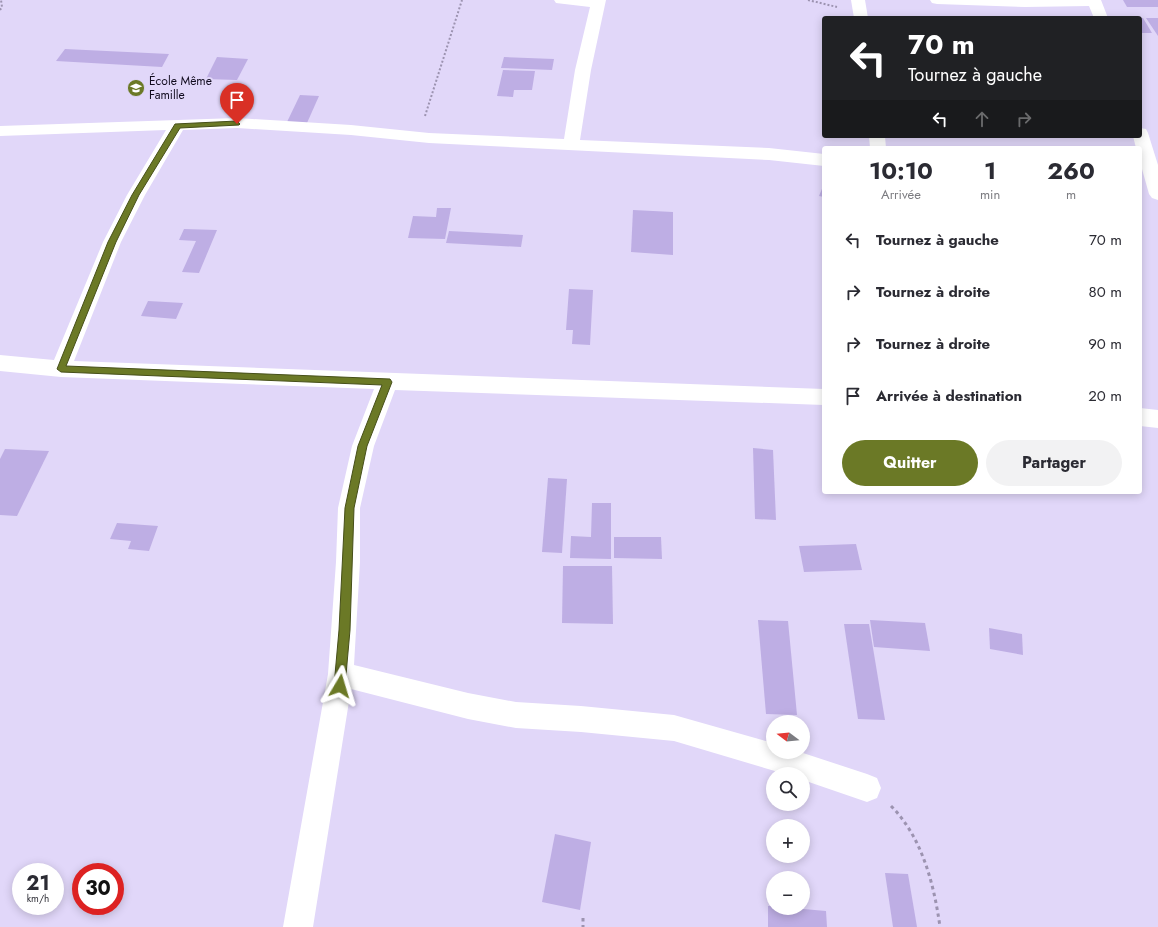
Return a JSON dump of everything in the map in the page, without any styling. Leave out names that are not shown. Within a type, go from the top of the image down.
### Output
[{"type":"street","points":[[561,0],[599,2],[583,70],[571,144]]},
{"type":"street","points":[[858,0],[861,16]]},
{"type":"street","points":[[937,0],[1025,3],[1095,2],[1100,16]]},
{"type":"street","points":[[0,131],[237,124],[283,125],[411,136],[769,154],[822,160]]},
{"type":"street","points":[[61,369],[112,242],[136,195],[178,126]]},
{"type":"street","points":[[1141,138],[1158,194]]},
{"type":"street","points":[[0,363],[61,369],[822,397]]},
{"type":"street","points":[[298,927],[341,674],[348,562],[349,508],[363,446],[387,382]]},
{"type":"street","points":[[1142,417],[1158,419]]},
{"type":"street","points":[[341,674],[468,706],[516,715],[581,718],[674,728],[747,748],[867,788]]},
{"type":"path","points":[[0,0],[2,7],[0,10]]},
{"type":"path","points":[[411,136],[427,113],[462,0]]},
{"type":"path","points":[[867,788],[896,810],[907,825],[922,856],[931,881],[940,927]]},
{"type":"path","points":[[583,918],[583,927]]},
{"type":"building","points":[[1123,0],[1158,0],[1158,7],[1127,7]]},
{"type":"building","points":[[1142,18],[1143,18],[1152,33],[1142,33]]},
{"type":"building","points":[[1146,18],[1158,18],[1158,36]]},
{"type":"building","points":[[65,49],[169,54],[162,67],[56,61]]},
{"type":"building","points":[[217,57],[248,59],[237,80],[206,79]]},
{"type":"building","points":[[504,57],[554,59],[552,70],[501,68]]},
{"type":"building","points":[[503,70],[535,71],[532,90],[514,90],[513,97],[497,96]]},
{"type":"building","points":[[300,95],[319,96],[307,123],[287,122]]},
{"type":"building","points":[[822,189],[822,197],[819,196]]},
{"type":"building","points":[[437,208],[451,208],[445,239],[408,238],[413,216],[436,217]]},
{"type":"building","points":[[633,210],[673,212],[673,255],[631,252]]},
{"type":"building","points":[[184,229],[217,230],[199,273],[182,272],[196,241],[179,240]]},
{"type":"building","points":[[449,231],[523,235],[521,247],[446,243]]},
{"type":"building","points":[[569,289],[593,290],[590,345],[572,344],[573,330],[566,330]]},
{"type":"building","points":[[148,301],[183,303],[176,319],[141,316]]},
{"type":"building","points":[[753,448],[773,450],[776,520],[755,519]]},
{"type":"building","points":[[5,449],[49,451],[17,516],[0,515],[0,459]]},
{"type":"building","points":[[548,478],[567,479],[562,553],[542,552]]},
{"type":"building","points":[[592,503],[611,503],[611,559],[570,558],[571,536],[591,537]]},
{"type":"building","points":[[117,523],[158,526],[149,551],[128,549],[131,541],[110,539]]},
{"type":"building","points":[[614,537],[661,537],[662,559],[614,558]]},
{"type":"building","points":[[856,544],[862,570],[804,572],[799,546]]},
{"type":"building","points":[[563,566],[612,566],[613,624],[562,623]]},
{"type":"building","points":[[758,620],[788,621],[797,715],[766,714]]},
{"type":"building","points":[[870,620],[925,623],[930,651],[874,647]]},
{"type":"building","points":[[844,624],[869,624],[885,720],[858,719]]},
{"type":"building","points":[[989,628],[1022,634],[1023,655],[990,649]]},
{"type":"building","points":[[555,834],[591,842],[580,910],[542,902]]},
{"type":"building","points":[[885,873],[908,874],[917,927],[893,927]]},
{"type":"building","points":[[810,910],[826,911],[827,927],[768,927],[768,915],[810,915]]},
{"type":"place","name":"École Même Famille","points":[[136,88]]},
{"type":"route","points":[[237,124],[178,126],[136,195],[112,242],[61,369],[387,382],[363,446],[349,508],[348,562],[340,686]]}]
